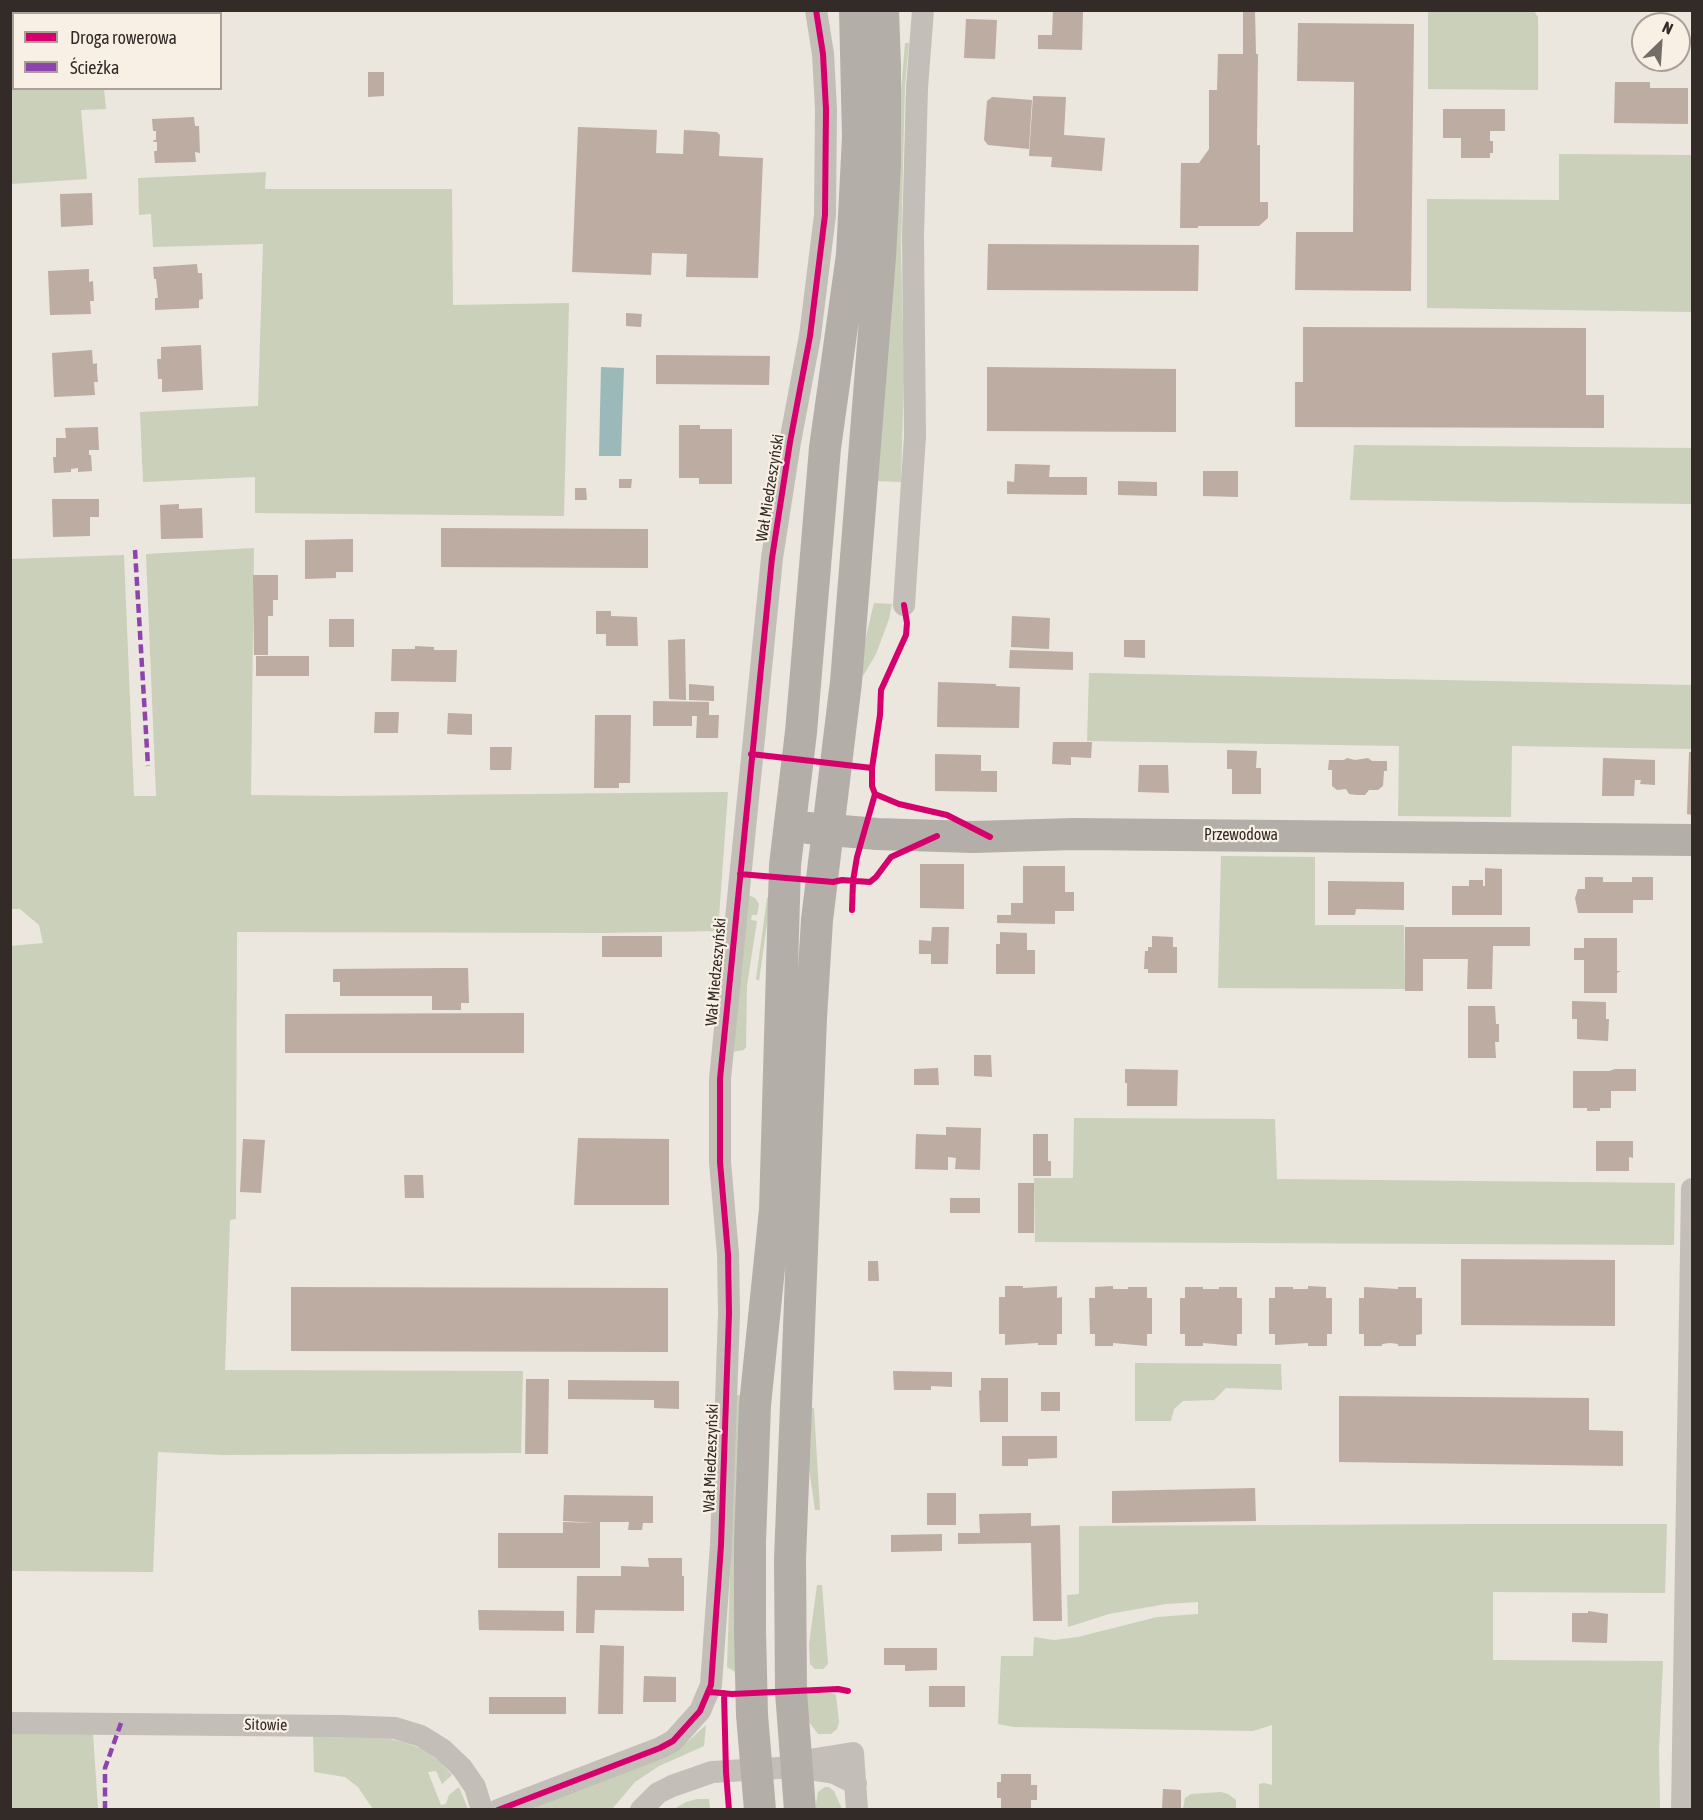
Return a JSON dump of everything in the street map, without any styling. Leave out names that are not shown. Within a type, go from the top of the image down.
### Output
[{"type":"main road","points":[[760,1809],[756,1771],[750,1631],[756,1385],[775,1210],[783,914],[789,826],[803,708],[825,448],[852,255],[858,137],[855,10]]},
{"type":"main road","points":[[800,1809],[791,1692],[789,1621],[793,1454],[811,1018],[817,920],[846,682],[882,226],[885,113],[883,10]]},
{"type":"main road","name":"Przewodowa","points":[[789,826],[877,834],[973,837],[1074,834],[1692,840]]},
{"type":"street","name":"Wał Miedzeszyński","points":[[498,1809],[660,1748],[684,1731],[700,1711],[711,1685],[721,1545],[729,1313],[728,1254],[720,1162],[720,1079],[772,558],[790,442],[810,336],[825,215],[826,109],[823,54],[816,10]]},
{"type":"street","points":[[904,605],[915,436],[913,236],[917,88],[923,10]]},
{"type":"street","points":[[1682,1809],[1692,1189]]},
{"type":"street","name":"Sitowie","points":[[10,1723],[395,1728],[421,1736],[442,1749],[462,1768],[475,1787],[482,1809]]},
{"type":"street","points":[[796,1767],[815,1759],[853,1753],[857,1809]]},
{"type":"street","points":[[641,1809],[658,1793],[712,1772],[796,1767],[834,1773],[856,1784]]},
{"type":"green space","points":[[11,10],[99,11],[12,12],[12,90],[104,90],[106,109],[81,110],[87,179],[11,184]]},
{"type":"green space","points":[[1428,11],[1534,11],[1538,17],[1538,90],[1428,89]]},
{"type":"green space","points":[[905,43],[909,43],[905,85],[901,249],[904,376],[901,482],[877,481]]},
{"type":"green space","points":[[1559,154],[1692,155],[1692,312],[1427,308],[1427,199],[1559,200]]},
{"type":"green space","points":[[266,172],[265,189],[452,189],[453,305],[569,303],[564,516],[255,513],[255,477],[143,482],[140,412],[258,406],[263,244],[153,247],[151,214],[139,215],[138,178]]},
{"type":"green space","points":[[1354,445],[1692,448],[1692,504],[1350,500]]},
{"type":"green space","points":[[254,548],[251,795],[728,792],[718,931],[237,932],[236,1219],[230,1220],[225,1370],[523,1371],[521,1453],[223,1455],[158,1452],[153,1572],[11,1571],[11,946],[43,943],[39,925],[20,909],[11,909],[11,559],[124,555],[134,796],[156,796],[146,554]]},
{"type":"green space","points":[[874,603],[892,604],[876,654],[863,676],[861,675],[862,653]]},
{"type":"green space","points":[[1089,673],[1692,685],[1692,749],[1512,746],[1511,817],[1398,816],[1399,746],[1087,741]]},
{"type":"green space","points":[[1221,856],[1315,857],[1315,925],[1404,925],[1405,989],[1218,988]]},
{"type":"green space","points":[[748,895],[755,898],[759,904],[757,915],[752,915],[751,920],[757,921],[747,985],[746,1047],[744,1050],[732,1052]]},
{"type":"green space","points":[[769,896],[769,910],[759,981],[756,979]]},
{"type":"green space","points":[[1074,1118],[1275,1119],[1277,1179],[1675,1183],[1674,1245],[1035,1242],[1034,1178],[1073,1178]]},
{"type":"green space","points":[[1135,1363],[1281,1364],[1282,1390],[1226,1388],[1214,1400],[1183,1401],[1174,1409],[1171,1421],[1135,1421]]},
{"type":"green space","points":[[736,1395],[741,1395],[737,1673],[727,1667]]},
{"type":"green space","points":[[809,1407],[814,1408],[820,1510],[815,1510],[808,1461]]},
{"type":"green space","points":[[1667,1524],[1665,1593],[1493,1592],[1493,1660],[1663,1661],[1659,1751],[1660,1809],[1259,1809],[1259,1784],[1272,1785],[1272,1725],[1253,1731],[1014,1727],[998,1724],[1001,1656],[1033,1656],[1034,1637],[1054,1640],[1078,1637],[1157,1617],[1198,1614],[1198,1602],[1166,1604],[1109,1614],[1068,1627],[1067,1595],[1079,1594],[1079,1526]]},
{"type":"green space","points":[[817,1585],[822,1585],[828,1664],[823,1669],[815,1669],[810,1664],[809,1644]]},
{"type":"green space","points":[[806,1694],[836,1695],[839,1722],[837,1729],[831,1734],[818,1734],[809,1722]]},
{"type":"green space","points":[[706,1725],[704,1746],[659,1766],[635,1782],[612,1809],[536,1810],[536,1807],[686,1743]]},
{"type":"green space","points":[[11,1732],[93,1733],[98,1809],[11,1810]]},
{"type":"green space","points":[[313,1735],[390,1739],[422,1749],[438,1760],[452,1775],[442,1784],[436,1771],[428,1772],[441,1805],[446,1804],[449,1795],[459,1787],[468,1809],[373,1809],[358,1787],[345,1777],[314,1772]]},
{"type":"green space","points":[[825,1787],[834,1791],[842,1809],[815,1810],[818,1792]]},
{"type":"green space","points":[[1221,1792],[1236,1800],[1236,1809],[1183,1809],[1185,1798],[1191,1794]]},
{"type":"green space","points":[[709,1799],[710,1809],[674,1809],[686,1802]]},
{"type":"water","points":[[601,367],[624,368],[621,456],[599,456]]},
{"type":"building","points":[[1053,10],[1083,11],[1082,50],[1038,49],[1038,35],[1052,35]]},
{"type":"building","points":[[1243,10],[1255,10],[1256,54],[1258,54],[1257,145],[1260,145],[1260,202],[1268,202],[1268,218],[1259,226],[1180,228],[1181,163],[1199,163],[1209,149],[1209,90],[1217,90],[1218,54],[1243,54]]},
{"type":"building","points":[[966,19],[997,20],[995,59],[964,58]]},
{"type":"building","points":[[1298,23],[1414,24],[1411,291],[1295,290],[1296,232],[1353,232],[1354,82],[1297,81]]},
{"type":"building","points":[[368,72],[384,72],[384,96],[368,97]]},
{"type":"building","points":[[1615,82],[1650,82],[1650,88],[1688,88],[1688,124],[1614,123]]},
{"type":"building","points":[[1033,96],[1066,97],[1064,135],[1105,138],[1102,171],[1051,167],[1052,157],[1029,156]]},
{"type":"building","points":[[992,97],[1032,100],[1029,149],[988,145],[984,140],[987,101]]},
{"type":"building","points":[[1443,109],[1505,109],[1505,131],[1490,131],[1493,153],[1490,153],[1490,158],[1461,158],[1461,138],[1443,138]]},
{"type":"building","points":[[194,117],[195,126],[199,126],[200,153],[195,152],[196,162],[155,163],[154,151],[157,151],[157,142],[153,140],[156,140],[156,131],[153,131],[152,119]]},
{"type":"building","points":[[578,127],[657,130],[656,153],[683,154],[684,130],[717,132],[720,135],[719,156],[763,158],[758,278],[686,277],[687,254],[652,253],[651,275],[572,272]]},
{"type":"building","points":[[92,193],[93,225],[61,227],[60,194]]},
{"type":"building","points":[[988,244],[1199,245],[1198,291],[987,290]]},
{"type":"building","points":[[197,264],[198,273],[202,273],[203,299],[199,300],[199,308],[155,310],[155,298],[158,298],[153,267]]},
{"type":"building","points":[[89,269],[89,282],[93,281],[94,301],[90,301],[91,314],[50,315],[48,271]]},
{"type":"building","points":[[626,313],[642,314],[641,327],[626,326]]},
{"type":"building","points":[[1303,327],[1586,328],[1586,395],[1604,395],[1604,428],[1295,427],[1295,382],[1303,382]]},
{"type":"building","points":[[201,345],[203,390],[162,392],[162,379],[158,379],[157,359],[161,359],[161,347]]},
{"type":"building","points":[[92,350],[93,364],[97,363],[98,382],[94,382],[95,395],[54,397],[52,353]]},
{"type":"building","points":[[656,355],[770,356],[769,385],[656,384]]},
{"type":"building","points":[[987,367],[1176,369],[1176,432],[987,431]]},
{"type":"building","points":[[679,425],[700,425],[700,429],[732,429],[732,484],[699,484],[699,478],[679,478]]},
{"type":"building","points":[[98,427],[99,450],[89,450],[92,471],[78,472],[78,468],[71,469],[71,472],[54,473],[53,457],[56,457],[56,438],[66,438],[65,428]]},
{"type":"building","points":[[1015,464],[1050,465],[1049,477],[1087,477],[1087,495],[1007,494],[1007,481],[1014,482]]},
{"type":"building","points":[[1203,471],[1238,471],[1238,497],[1203,496]]},
{"type":"building","points":[[619,479],[632,479],[631,488],[619,488]]},
{"type":"building","points":[[1118,481],[1157,482],[1157,496],[1118,495]]},
{"type":"building","points":[[575,488],[586,488],[587,500],[575,500]]},
{"type":"building","points":[[52,499],[99,499],[99,517],[90,517],[90,536],[53,537]]},
{"type":"building","points":[[179,504],[179,509],[202,508],[203,538],[161,539],[160,505]]},
{"type":"building","points":[[441,528],[648,529],[648,568],[441,567]]},
{"type":"building","points":[[353,539],[353,572],[336,572],[336,578],[305,579],[305,540]]},
{"type":"building","points":[[253,575],[278,575],[278,600],[273,600],[273,616],[268,616],[268,655],[254,655]]},
{"type":"building","points":[[596,611],[611,611],[611,616],[637,617],[638,646],[606,646],[606,634],[596,634]]},
{"type":"building","points":[[1012,616],[1050,618],[1049,649],[1011,647]]},
{"type":"building","points":[[329,619],[354,619],[354,647],[329,647]]},
{"type":"building","points":[[685,639],[686,700],[669,699],[668,640]]},
{"type":"building","points":[[1124,640],[1145,640],[1145,658],[1124,657]]},
{"type":"building","points":[[415,646],[434,647],[434,650],[457,650],[456,682],[391,681],[392,649],[415,649]]},
{"type":"building","points":[[1010,650],[1073,652],[1073,670],[1009,668]]},
{"type":"building","points":[[256,656],[309,656],[309,676],[256,676]]},
{"type":"building","points":[[938,682],[1020,687],[1019,728],[937,727]]},
{"type":"building","points":[[689,684],[714,686],[714,701],[689,700]]},
{"type":"building","points":[[653,701],[709,702],[709,715],[719,715],[718,738],[696,738],[697,716],[692,716],[692,726],[653,726]]},
{"type":"building","points":[[375,712],[399,712],[398,733],[374,733]]},
{"type":"building","points":[[448,713],[472,714],[472,735],[447,734]]},
{"type":"building","points":[[595,715],[631,715],[630,783],[619,783],[619,788],[594,788]]},
{"type":"building","points":[[1053,742],[1092,742],[1091,758],[1071,757],[1071,765],[1052,764]]},
{"type":"building","points":[[490,747],[512,747],[511,770],[490,770]]},
{"type":"building","points":[[1227,750],[1257,751],[1256,768],[1261,768],[1261,794],[1232,794],[1232,769],[1227,769]]},
{"type":"building","points":[[1689,752],[1692,752],[1692,815],[1687,814]]},
{"type":"building","points":[[935,754],[981,755],[981,771],[997,771],[997,792],[935,791]]},
{"type":"building","points":[[1347,758],[1387,761],[1383,786],[1378,790],[1369,790],[1365,795],[1349,794],[1346,789],[1337,790],[1332,786],[1332,770],[1328,770],[1329,760]]},
{"type":"building","points":[[1603,758],[1655,760],[1655,785],[1640,784],[1641,780],[1635,780],[1634,796],[1602,796]]},
{"type":"building","points":[[1139,765],[1168,765],[1169,793],[1138,792]]},
{"type":"building","points":[[920,864],[964,864],[964,909],[920,908]]},
{"type":"building","points":[[1023,866],[1065,866],[1065,892],[1074,892],[1074,911],[1055,911],[1055,924],[997,923],[997,915],[1011,915],[1011,903],[1023,903]]},
{"type":"building","points":[[1485,868],[1502,869],[1502,915],[1452,915],[1452,886],[1469,886],[1469,880],[1483,880],[1483,886],[1485,886]]},
{"type":"building","points":[[1585,877],[1603,877],[1603,882],[1632,882],[1632,877],[1653,877],[1653,900],[1633,900],[1633,913],[1578,913],[1575,898],[1578,889],[1585,889]]},
{"type":"building","points":[[1328,881],[1404,882],[1404,910],[1356,909],[1355,915],[1328,915]]},
{"type":"building","points":[[932,927],[949,927],[948,964],[931,964],[931,954],[919,954],[919,940],[931,941]]},
{"type":"building","points":[[1405,927],[1530,927],[1530,946],[1493,946],[1492,989],[1467,989],[1468,959],[1423,959],[1423,991],[1405,991]]},
{"type":"building","points":[[1000,932],[1027,933],[1027,950],[1035,950],[1035,974],[996,974],[996,944],[1000,944]]},
{"type":"building","points":[[602,936],[662,936],[662,957],[602,957]]},
{"type":"building","points":[[1152,936],[1173,937],[1173,947],[1177,947],[1177,973],[1148,973],[1148,969],[1144,969],[1145,951],[1148,951],[1148,947],[1152,947]]},
{"type":"building","points":[[1584,938],[1617,938],[1617,971],[1621,971],[1617,973],[1617,993],[1584,993],[1584,960],[1574,960],[1574,948],[1584,948]]},
{"type":"building","points":[[468,968],[469,1003],[461,1003],[461,1010],[432,1010],[432,996],[340,996],[340,982],[333,982],[333,969]]},
{"type":"building","points":[[1572,1001],[1606,1002],[1606,1019],[1609,1019],[1608,1041],[1577,1039],[1577,1019],[1572,1019]]},
{"type":"building","points":[[1468,1006],[1495,1006],[1496,1024],[1499,1024],[1499,1042],[1495,1042],[1496,1058],[1468,1058]]},
{"type":"building","points":[[524,1013],[524,1053],[285,1053],[285,1014]]},
{"type":"building","points":[[974,1055],[991,1055],[992,1077],[974,1076]]},
{"type":"building","points":[[938,1068],[939,1085],[914,1085],[914,1069]]},
{"type":"building","points":[[1125,1069],[1178,1070],[1177,1106],[1127,1106]]},
{"type":"building","points":[[1636,1069],[1636,1091],[1611,1091],[1611,1108],[1600,1108],[1600,1111],[1573,1108],[1573,1071]]},
{"type":"building","points":[[946,1127],[981,1128],[980,1170],[955,1169],[956,1158],[948,1157],[948,1170],[915,1169],[916,1134],[946,1135]]},
{"type":"building","points":[[1033,1134],[1048,1134],[1048,1161],[1051,1161],[1051,1176],[1033,1176]]},
{"type":"building","points":[[578,1138],[669,1139],[669,1205],[574,1205]]},
{"type":"building","points":[[243,1139],[265,1140],[261,1193],[240,1192]]},
{"type":"building","points":[[1596,1141],[1633,1141],[1633,1158],[1629,1157],[1629,1171],[1596,1171]]},
{"type":"building","points":[[404,1175],[423,1175],[424,1198],[405,1198]]},
{"type":"building","points":[[1018,1183],[1034,1183],[1034,1233],[1018,1233]]},
{"type":"building","points":[[950,1198],[980,1198],[980,1213],[950,1213]]},
{"type":"building","points":[[1461,1259],[1615,1260],[1615,1326],[1461,1325]]},
{"type":"building","points":[[868,1261],[878,1261],[879,1281],[868,1281]]},
{"type":"building","points":[[1005,1286],[1023,1286],[1023,1288],[1057,1286],[1057,1298],[1062,1297],[1062,1334],[1057,1334],[1057,1345],[1038,1345],[1038,1343],[1005,1345],[1005,1334],[999,1334],[999,1297],[1005,1297]]},
{"type":"building","points":[[1113,1286],[1113,1289],[1147,1287],[1147,1298],[1152,1298],[1152,1334],[1147,1334],[1147,1346],[1113,1343],[1113,1346],[1095,1346],[1095,1334],[1090,1334],[1089,1298],[1095,1298],[1095,1287]]},
{"type":"building","points":[[1308,1286],[1326,1287],[1326,1298],[1332,1298],[1332,1334],[1327,1334],[1327,1346],[1308,1346],[1308,1343],[1275,1345],[1275,1334],[1269,1334],[1269,1298],[1275,1298],[1275,1287],[1308,1289]]},
{"type":"building","points":[[291,1287],[668,1288],[668,1352],[291,1351]]},
{"type":"building","points":[[1185,1287],[1219,1289],[1219,1287],[1237,1287],[1237,1298],[1242,1298],[1242,1334],[1237,1334],[1237,1346],[1203,1343],[1203,1346],[1185,1346],[1185,1334],[1180,1334],[1180,1298],[1185,1298]]},
{"type":"building","points":[[1364,1287],[1398,1289],[1398,1287],[1416,1287],[1416,1298],[1422,1298],[1422,1334],[1416,1335],[1416,1346],[1398,1346],[1398,1344],[1390,1343],[1382,1344],[1382,1346],[1364,1346],[1364,1334],[1359,1334],[1359,1298],[1364,1298]]},
{"type":"building","points":[[893,1371],[952,1372],[952,1387],[931,1386],[931,1390],[894,1390]]},
{"type":"building","points":[[981,1378],[1008,1378],[1008,1422],[980,1422]]},
{"type":"building","points":[[526,1379],[549,1379],[548,1454],[525,1454]]},
{"type":"building","points":[[568,1380],[679,1381],[679,1409],[654,1408],[654,1400],[568,1399]]},
{"type":"building","points":[[1041,1392],[1060,1392],[1060,1411],[1041,1411]]},
{"type":"building","points":[[1339,1396],[1589,1398],[1589,1430],[1623,1431],[1623,1466],[1339,1462]]},
{"type":"building","points":[[1002,1436],[1057,1436],[1057,1458],[1028,1459],[1028,1466],[1002,1466]]},
{"type":"building","points":[[1255,1488],[1256,1521],[1112,1523],[1112,1491]]},
{"type":"building","points":[[927,1493],[956,1493],[956,1525],[927,1525]]},
{"type":"building","points":[[564,1495],[653,1496],[653,1523],[643,1523],[642,1530],[628,1530],[629,1522],[600,1522],[600,1568],[498,1568],[498,1533],[563,1533],[563,1522],[596,1523],[563,1521]]},
{"type":"building","points":[[1031,1513],[1031,1526],[1060,1525],[1062,1621],[1033,1621],[1031,1543],[958,1544],[958,1533],[980,1533],[979,1514]]},
{"type":"building","points":[[942,1534],[942,1551],[891,1552],[891,1535]]},
{"type":"building","points":[[648,1558],[682,1558],[684,1611],[595,1610],[594,1633],[576,1633],[577,1576],[621,1576],[621,1566],[649,1567]]},
{"type":"building","points":[[478,1610],[564,1611],[564,1631],[479,1630]]},
{"type":"building","points":[[1588,1611],[1608,1614],[1607,1643],[1572,1642],[1572,1613],[1588,1613]]},
{"type":"building","points":[[600,1645],[624,1646],[623,1714],[598,1714]]},
{"type":"building","points":[[884,1648],[937,1648],[937,1670],[905,1671],[905,1665],[884,1665]]},
{"type":"building","points":[[644,1676],[676,1677],[676,1702],[643,1702]]},
{"type":"building","points":[[929,1686],[965,1686],[965,1707],[929,1707]]},
{"type":"building","points":[[489,1697],[566,1697],[566,1714],[489,1714]]},
{"type":"building","points":[[1001,1774],[1031,1774],[1031,1785],[1037,1785],[1037,1800],[1031,1800],[1031,1809],[1001,1808],[1001,1798],[997,1798],[997,1782],[1001,1782]]},
{"type":"building","points":[[1163,1789],[1181,1790],[1181,1809],[1162,1809]]},
{"type":"marked path","points":[[135,550],[148,766]]},
{"type":"marked path","points":[[105,1810],[105,1768],[121,1723]]},
{"type":"cycle path","points":[[498,1810],[673,1741],[700,1711],[711,1685],[721,1545],[729,1313],[728,1254],[720,1162],[720,1079],[772,558],[790,442],[810,336],[825,215],[826,109],[823,54],[816,10]]},
{"type":"cycle path","points":[[852,910],[857,857],[875,794],[872,786],[872,768],[880,715],[881,690],[906,635],[904,605]]},
{"type":"cycle path","points":[[751,754],[872,768]]},
{"type":"cycle path","points":[[875,794],[899,804],[947,815],[990,837]]},
{"type":"cycle path","points":[[740,874],[833,882],[842,880],[870,882],[891,857],[937,836]]},
{"type":"cycle path","points":[[710,1692],[732,1694],[838,1689],[848,1691]]},
{"type":"cycle path","points":[[724,1693],[729,1810]]}]
